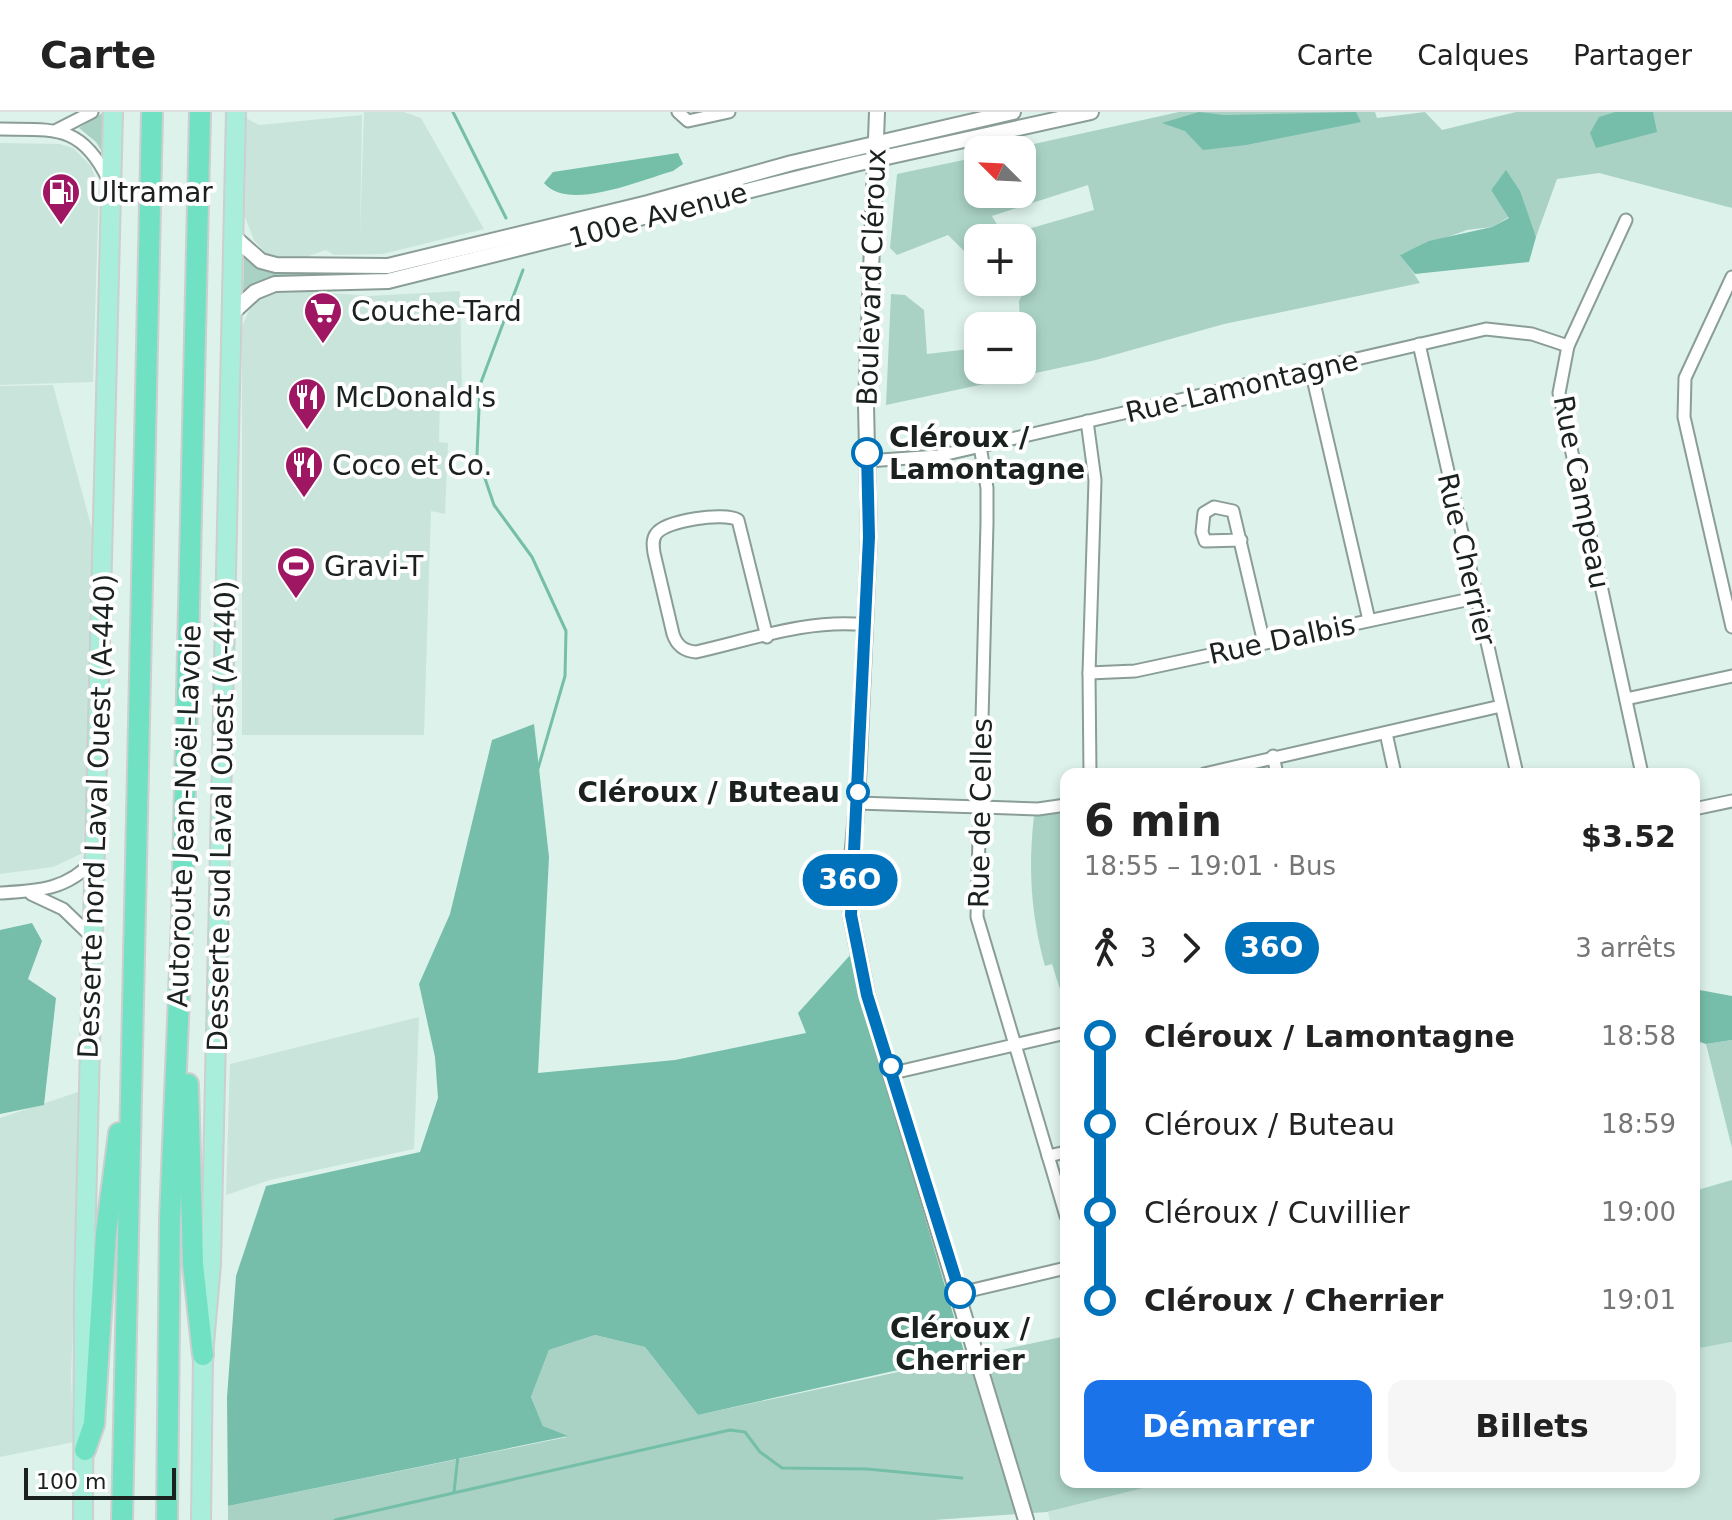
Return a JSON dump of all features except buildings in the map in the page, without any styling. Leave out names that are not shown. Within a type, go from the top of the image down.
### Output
[{"type":"highway","name":"Autoroute Jean-Noël-Lavoie","points":[[122,1520],[152,112]]},
{"type":"highway","name":"Autoroute Jean-Noël-Lavoie","points":[[167,1520],[170,1219],[182,920],[200,112]]},
{"type":"highway","points":[[182,920],[193,1264],[203,1355]]},
{"type":"highway","points":[[85,1450],[94,1424],[106,1233],[132,1026]]},
{"type":"main road","name":"Desserte nord Laval Ouest (A-440)","points":[[83,1520],[85,1450],[82,1394],[113,112]]},
{"type":"main road","name":"Desserte sud Laval Ouest (A-440)","points":[[201,1520],[203,1355],[211,1264],[236,112]]},
{"type":"street","points":[[57,130],[92,112]]},
{"type":"street","points":[[678,112],[688,121],[729,112]]},
{"type":"street","name":"Boulevard Cléroux","points":[[877,112],[866,405],[866,625],[850,881],[851,915],[867,995],[960,1293],[1026,1520]]},
{"type":"street","name":"100e Avenue","points":[[233,236],[261,261],[276,265],[388,266],[876,143],[1013,112]]},
{"type":"street","name":"100e Avenue","points":[[231,314],[255,292],[275,284],[388,281],[876,161],[1091,112]]},
{"type":"street","points":[[0,129],[57,130],[88,146],[112,187]]},
{"type":"street","name":"Rue Campeau","points":[[1626,220],[1568,346],[1559,393],[1561,417],[1641,768]]},
{"type":"street","points":[[1732,277],[1685,378],[1682,394],[1684,417],[1732,627]]},
{"type":"street","name":"Rue Lamontagne","points":[[867,461],[908,461],[980,446],[1486,329],[1532,334],[1568,346]]},
{"type":"street","name":"Rue Cherrier","points":[[1419,344],[1516,768]]},
{"type":"street","points":[[1311,370],[1369,620]]},
{"type":"street","points":[[1087,421],[1095,480],[1089,673],[1090,768]]},
{"type":"street","name":"Rue de Celles","points":[[980,446],[987,511],[977,806],[977,917],[1060,1196]]},
{"type":"street","points":[[767,637],[738,520],[719,515],[666,526],[657,533],[653,542],[654,553],[677,644],[696,652],[767,637],[827,623],[866,625]]},
{"type":"street","points":[[1241,540],[1264,643]]},
{"type":"street","name":"Rue Dalbis","points":[[1089,673],[1135,671],[1475,598]]},
{"type":"street","points":[[1626,699],[1732,676]]},
{"type":"street","points":[[1227,768],[1501,706]]},
{"type":"street","points":[[1386,733],[1394,768]]},
{"type":"street","points":[[1273,756],[1276,768]]},
{"type":"street","points":[[1700,808],[1732,801]]},
{"type":"street","points":[[857,803],[1038,809],[1060,806]]},
{"type":"street","points":[[0,893],[31,893],[67,882],[94,859]]},
{"type":"street","points":[[31,893],[63,909],[92,937]]},
{"type":"street","points":[[893,1073],[1060,1034]]},
{"type":"street","points":[[1048,1156],[1060,1153]]},
{"type":"street","points":[[960,1293],[1060,1269]]},
{"type":"shaded area","points":[[104,112],[106,158],[96,142],[79,128]]},
{"type":"shaded area","points":[[364,112],[404,112],[421,118],[484,229],[383,254],[334,255],[326,250],[300,259],[267,255],[254,240],[245,217],[246,118],[259,125],[362,115],[360,235]]},
{"type":"shaded area","points":[[1179,112],[1375,112],[1377,118],[1425,112],[1442,130],[1516,112],[1732,112],[1732,208],[1599,173],[1557,179],[1536,237],[1506,171],[1491,190],[1509,217],[1492,227],[1467,230],[1401,254],[1420,283],[1224,324],[1096,360],[1036,373],[1036,312],[1019,312],[1019,301],[1022,296],[1036,296],[1036,227],[1094,210],[1088,185],[1036,202],[1036,144]]},
{"type":"shaded area","points":[[1199,112],[1224,115],[1356,112],[1361,122],[1246,145],[1203,150],[1185,131],[1162,123]]},
{"type":"shaded area","points":[[1615,112],[1653,112],[1657,132],[1596,148],[1590,133],[1599,117]]},
{"type":"shaded area","points":[[0,143],[60,144],[73,148],[91,166],[99,189],[93,382],[0,385]]},
{"type":"shaded area","points":[[678,153],[683,164],[673,171],[606,191],[570,195],[555,191],[544,183],[553,172]]},
{"type":"shaded area","points":[[964,160],[964,208],[1017,208],[992,216],[997,224],[964,224],[964,251],[948,235],[897,255],[890,248],[897,174]]},
{"type":"shaded area","points":[[1506,170],[1520,191],[1536,237],[1529,262],[1415,274],[1400,255],[1429,241],[1492,227],[1509,218],[1491,190]]},
{"type":"shaded area","points":[[244,254],[338,273],[280,279],[243,294]]},
{"type":"shaded area","points":[[274,291],[368,296],[460,291],[462,389],[440,398],[439,442],[448,443],[445,514],[431,511],[424,735],[242,735],[242,327],[253,301]]},
{"type":"shaded area","points":[[891,294],[905,295],[924,310],[927,354],[964,350],[964,384],[984,384],[886,405]]},
{"type":"shaded area","points":[[53,385],[96,544],[83,853],[53,867],[0,874],[0,386]]},
{"type":"shaded area","points":[[534,724],[549,857],[538,1073],[675,1060],[806,1033],[798,1013],[852,953],[857,984],[965,1355],[698,1415],[645,1347],[595,1335],[549,1350],[531,1397],[543,1426],[568,1436],[228,1506],[227,1397],[236,1276],[266,1186],[420,1152],[438,1098],[435,1057],[419,984],[450,914],[492,740]]},
{"type":"shaded area","points":[[1060,810],[1060,989],[1052,964],[1045,966],[1034,910],[1031,854],[1034,816]]},
{"type":"shaded area","points":[[32,923],[42,941],[28,979],[56,998],[44,1105],[0,1114],[0,930]]},
{"type":"shaded area","points":[[1700,990],[1732,996],[1732,1040],[1700,1042]]},
{"type":"shaded area","points":[[419,1017],[414,1149],[270,1180],[226,1195],[230,1064]]},
{"type":"shaded area","points":[[1732,1040],[1732,1148],[1706,1044]]},
{"type":"shaded area","points":[[81,1091],[71,1378],[74,1442],[0,1457],[0,1118]]},
{"type":"shaded area","points":[[1732,1180],[1732,1342],[1700,1348],[1700,1189]]},
{"type":"shaded area","points":[[595,1335],[645,1347],[698,1415],[1060,1337],[1060,1488],[1144,1488],[1047,1512],[934,1520],[228,1520],[228,1506],[567,1437],[543,1426],[531,1397],[549,1350]]},
{"type":"shaded area","points":[[1732,1342],[1732,1520],[1050,1520],[1048,1512],[1144,1488],[1700,1488],[1700,1348]]},
{"type":"waterway","points":[[453,112],[506,218]]},
{"type":"waterway","points":[[454,1492],[490,1165],[516,844],[565,676],[566,631],[532,557],[494,505],[477,455],[480,385],[523,270]]},
{"type":"waterway","points":[[335,1520],[730,1430],[745,1432],[760,1452],[782,1468],[867,1469],[962,1478]]},
{"type":"bus line","name":"36O","points":[[867,453],[869,537],[858,786],[850,881],[851,915],[867,995],[960,1293]]},
{"type":"place","name":"Ultramar","points":[[61,226]]},
{"type":"place","name":"Couche-Tard","points":[[323,345]]},
{"type":"place","name":"McDonald's","points":[[307,431]]},
{"type":"place","name":"Cléroux / Lamontagne","points":[[867,453]]},
{"type":"place","name":"Coco et Co.","points":[[304,499]]},
{"type":"place","name":"Gravi-T","points":[[296,600]]},
{"type":"place","name":"Cléroux / Buteau","points":[[858,792]]},
{"type":"place","name":"Cléroux / Cherrier","points":[[960,1293]]}]
